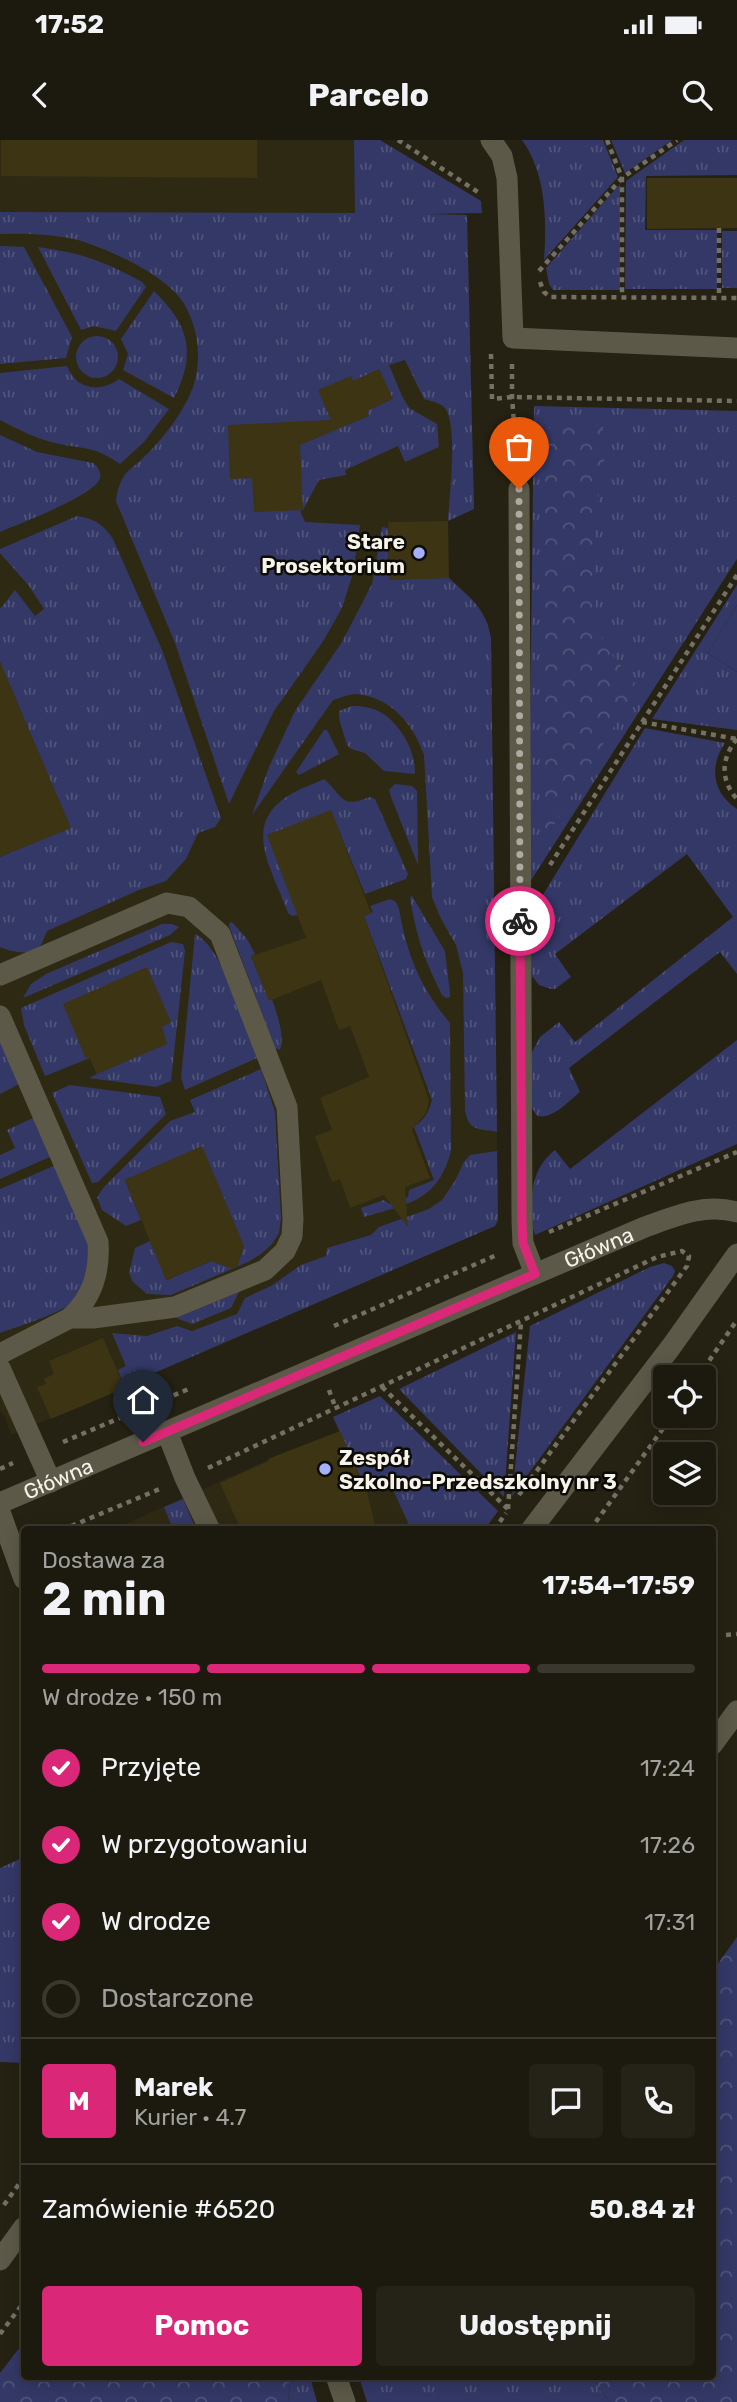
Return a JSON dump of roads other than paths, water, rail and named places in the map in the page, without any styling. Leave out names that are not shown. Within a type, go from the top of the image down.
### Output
[{"type":"street","points":[[491,140],[502,156],[507,178],[513,338],[737,348]]},
{"type":"street","points":[[519,489],[523,1243],[535,1274]]},
{"type":"street","points":[[0,975],[167,903],[189,907],[220,933],[287,1107],[293,1219],[292,1236],[285,1251],[265,1270],[175,1307],[93,1318],[70,1318]]},
{"type":"street","points":[[0,1016],[98,1242],[100,1262],[92,1288],[79,1310],[70,1318],[0,1354]]},
{"type":"street","name":"Główna","points":[[0,1503],[676,1215],[703,1209],[737,1212]]},
{"type":"street","points":[[534,1526],[671,1347],[737,1254]]},
{"type":"street","points":[[0,1368],[51,1482]]},
{"type":"street","points":[[167,1432],[208,1526]]},
{"type":"street","points":[[0,1512],[21,1571]]},
{"type":"street","points":[[716,1740],[737,1711]]},
{"type":"street","points":[[0,2260],[21,2231]]},
{"type":"street","points":[[337,2380],[345,2402]]},
{"type":"place","name":"Stare Prosektorium","points":[[419,553]]},
{"type":"place","name":"Zespół Szkolno-Przedszkolny nr 3","points":[[325,1469]]}]
